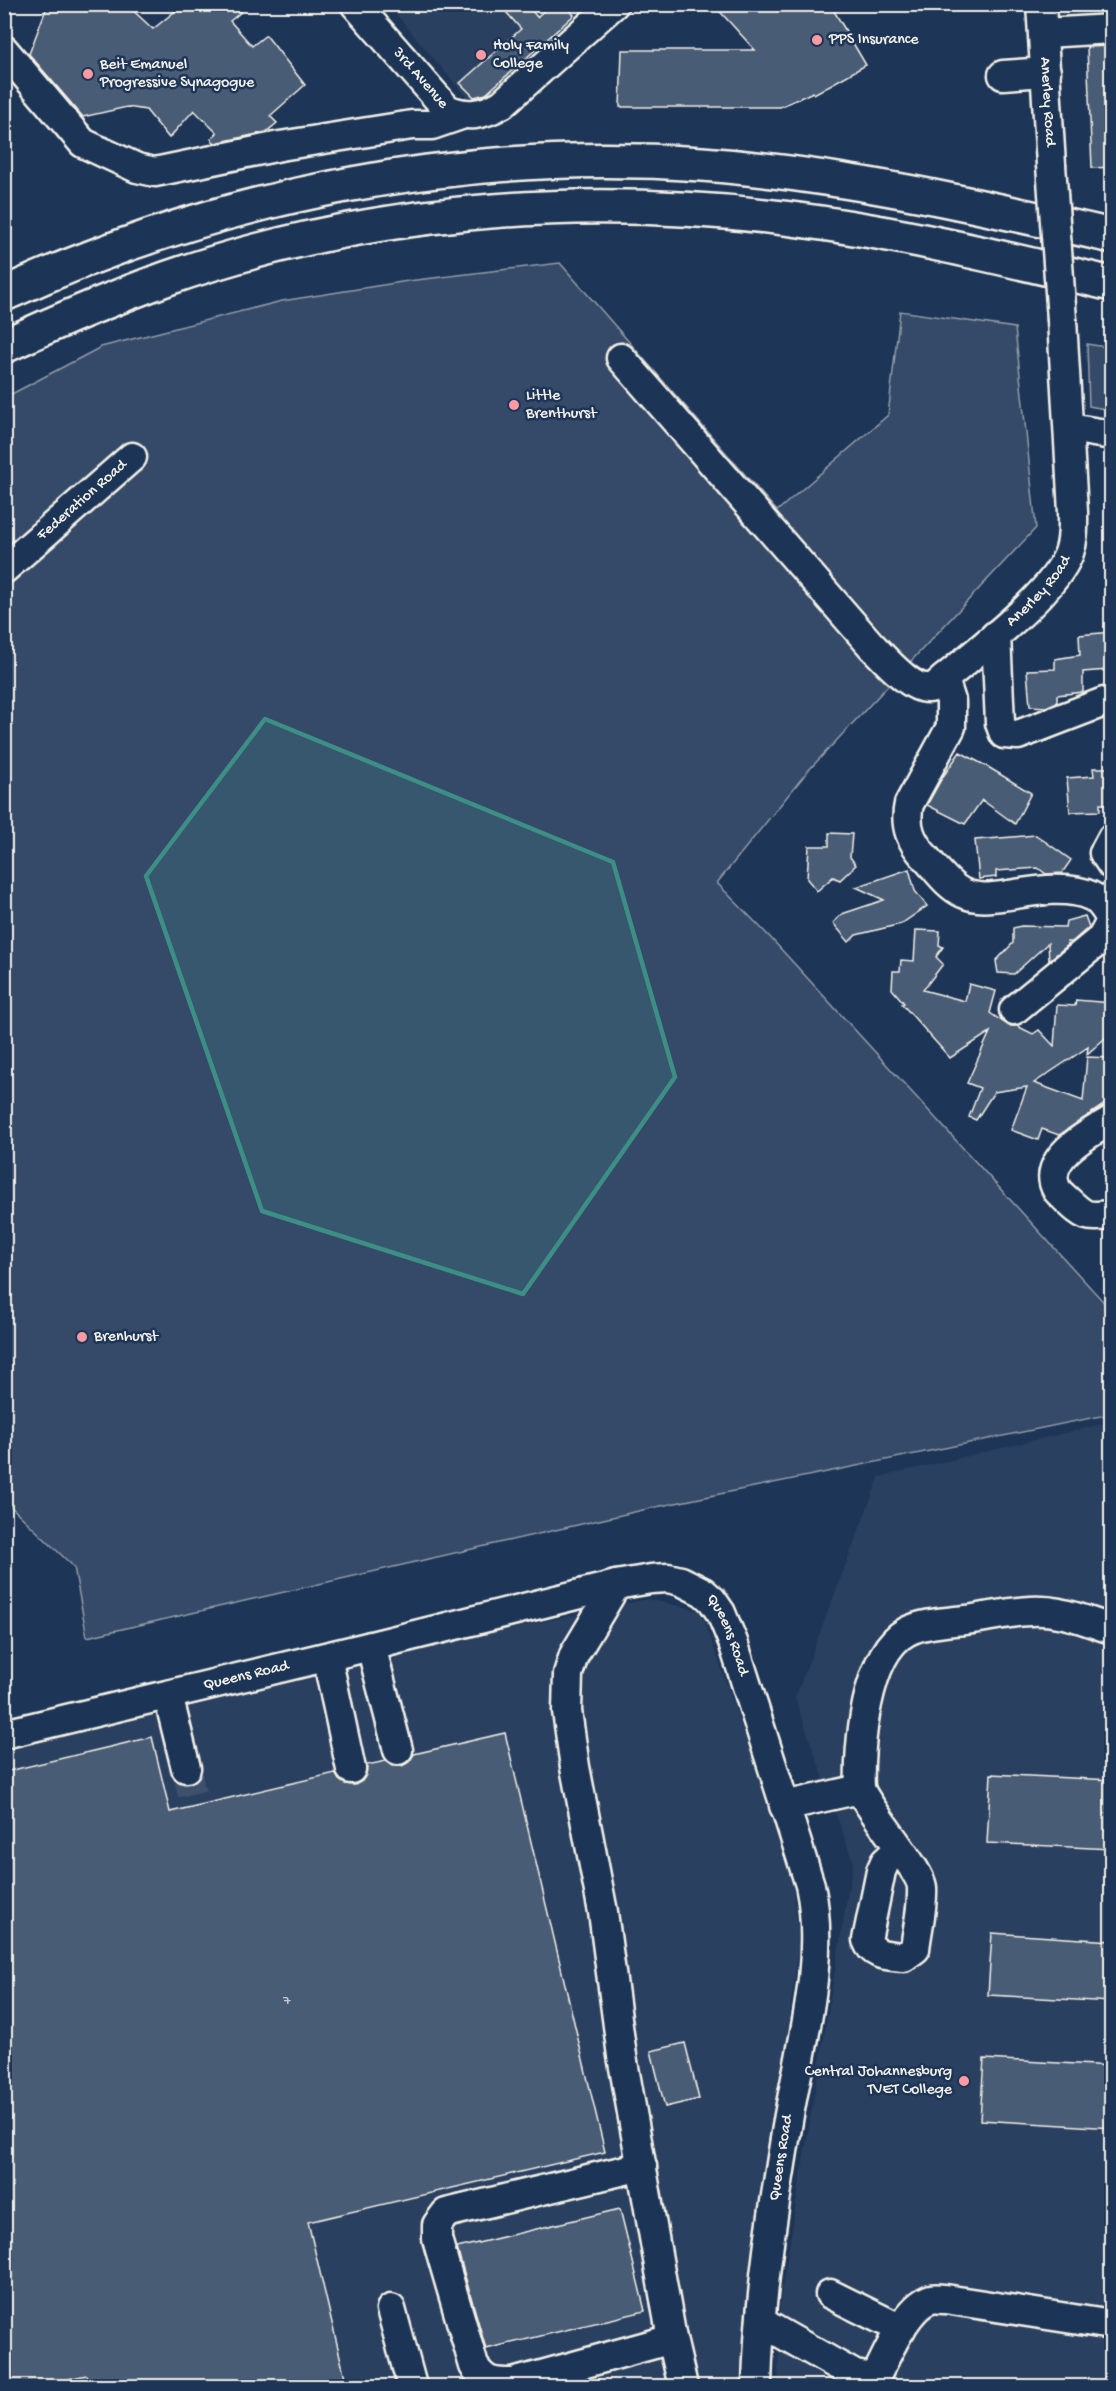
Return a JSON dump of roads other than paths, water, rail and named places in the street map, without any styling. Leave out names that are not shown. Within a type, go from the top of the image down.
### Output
[{"type":"highway","points":[[4,294],[79,262],[170,230],[302,193],[373,179],[436,171],[565,160],[704,164],[828,178],[948,199],[1112,236]]},
{"type":"highway","points":[[4,346],[105,302],[168,278],[231,258],[345,230],[400,220],[501,209],[602,206],[659,208],[820,222],[948,246],[1112,284]]},
{"type":"street","name":"3rd Avenue","points":[[355,4],[447,109],[464,114],[482,114],[502,105],[614,4]]},
{"type":"street","name":"Anerley Road","points":[[621,358],[871,645],[907,680],[921,688],[936,686],[996,635],[1055,579],[1070,551],[1073,537],[1069,428],[1041,4]]},
{"type":"street","points":[[1044,33],[1112,29]]},
{"type":"street","points":[[4,50],[83,143],[137,168],[154,172],[280,146],[412,125],[432,125],[464,114]]},
{"type":"street","points":[[1003,75],[1046,72]]},
{"type":"street","points":[[1069,428],[1112,435]]},
{"type":"street","name":"Federation Road","points":[[4,569],[132,457]]},
{"type":"street","points":[[996,635],[1000,723],[1004,734],[1018,735],[1104,702],[1112,702]]},
{"type":"street","points":[[944,679],[951,701],[951,727],[909,804],[906,816],[908,831],[918,849],[951,885],[964,893],[979,897],[1034,891],[1075,892],[1092,897],[1101,903],[1111,917],[1102,938],[1014,1010]]},
{"type":"street","points":[[1112,838],[1104,853],[1112,865]]},
{"type":"street","points":[[1112,1120],[1072,1145],[1060,1157],[1055,1168],[1055,1178],[1057,1189],[1077,1210],[1088,1217],[1112,1215]]},
{"type":"street","name":"Queens Road","points":[[4,1734],[327,1657],[616,1584],[668,1578],[694,1587],[712,1600],[721,1613],[733,1642],[810,1885],[816,1917],[806,2017],[778,2181],[765,2278],[757,2386]]},
{"type":"street","points":[[616,1584],[574,1654],[567,1680],[567,1711],[575,1767],[603,1912],[622,2056],[672,2339],[683,2386]]},
{"type":"street","points":[[899,1849],[866,1802],[860,1788],[859,1765],[872,1679],[885,1652],[906,1631],[924,1626],[1026,1611],[1058,1612],[1112,1629]]},
{"type":"street","points":[[371,1646],[398,1750]]},
{"type":"street","points":[[327,1657],[351,1769]]},
{"type":"street","points":[[168,1695],[186,1768]]},
{"type":"street","points":[[784,1806],[860,1788]]},
{"type":"street","points":[[642,2166],[446,2213],[437,2226],[437,2239],[474,2366],[482,2378],[494,2383],[513,2383],[672,2339]]},
{"type":"street","points":[[830,2294],[901,2329]]},
{"type":"street","points":[[761,2322],[855,2375],[867,2377],[877,2374],[901,2329],[916,2309],[931,2299],[1112,2325]]},
{"type":"street","points":[[391,2309],[412,2386]]},
{"type":"tunnel","points":[[186,1768],[192,1794]]},
{"type":"place","name":"PPS Insurance","points":[[817,40]]},
{"type":"place","name":"Holy Family College","points":[[481,55]]},
{"type":"place","name":"Beit Emanuel Progressive Synagogue","points":[[88,74]]},
{"type":"place","name":"Little Brenthurst","points":[[514,405]]},
{"type":"place","name":"Brenhurst","points":[[82,1337]]},
{"type":"place","name":"Central Johannesburg TVET College","points":[[964,2081]]}]
